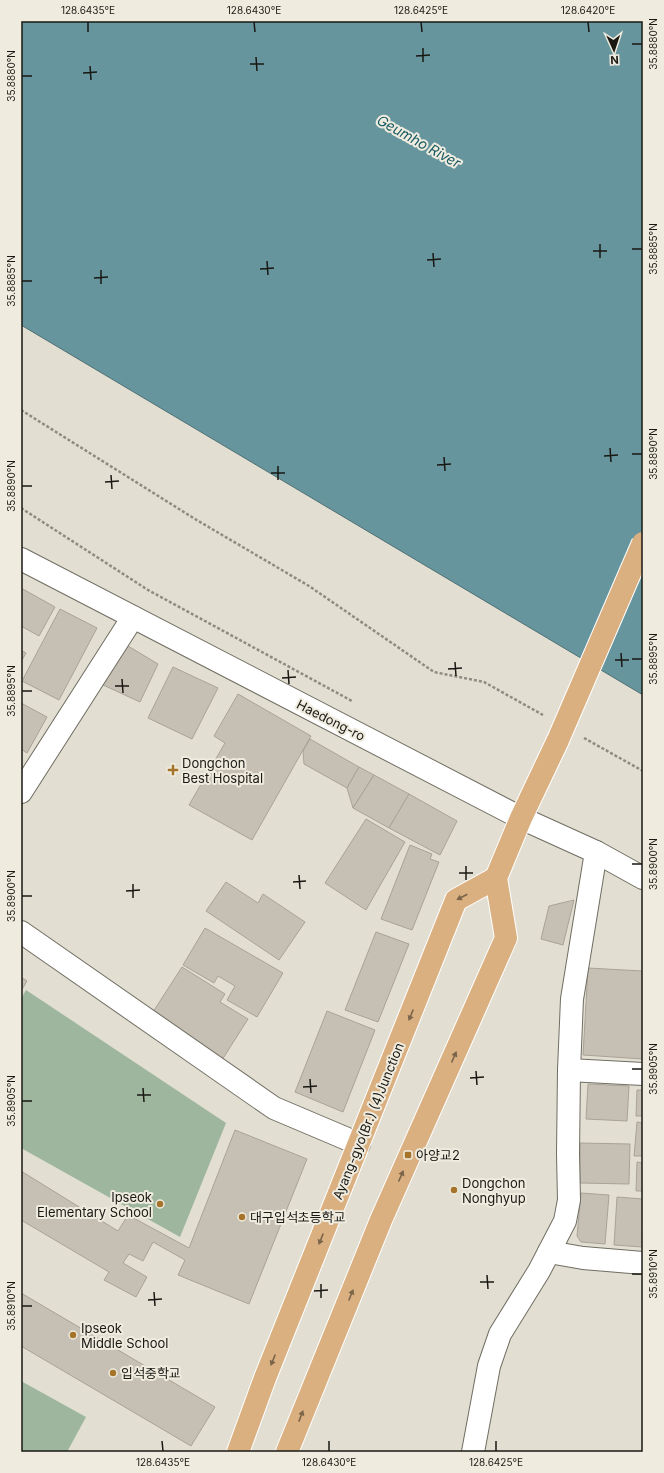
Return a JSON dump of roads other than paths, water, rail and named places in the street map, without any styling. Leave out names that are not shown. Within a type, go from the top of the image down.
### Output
[{"type":"main road","points":[[287,1452],[381,1220],[506,938],[496,878],[521,818],[558,740],[643,543]]},
{"type":"main road","name":"Ayang-gyo(Br.) (4)Junction","points":[[238,1452],[265,1378],[456,900],[496,878]]},
{"type":"street","name":"Haedong-ro","points":[[21,559],[521,818],[596,852],[643,878]]},
{"type":"street","points":[[21,792],[133,617]]},
{"type":"street","points":[[473,1452],[489,1366],[500,1334],[540,1271],[564,1221],[569,1200],[569,1070],[572,999],[596,852]]},
{"type":"street","points":[[21,932],[274,1108],[359,1144]]},
{"type":"street","points":[[569,1070],[643,1074]]},
{"type":"street","points":[[549,1252],[582,1258],[643,1263]]},
{"type":"water","name":"Geumho River","points":[[21,21],[643,21],[643,695],[21,325]]},
{"type":"place","name":"Dongchon Best Hospital","points":[[173,770]]},
{"type":"place","name":"아양교2","points":[[408,1155]]},
{"type":"place","name":"Dongchon Nonghyup","points":[[454,1190]]},
{"type":"place","name":"Ipseok Elementary School","points":[[160,1204]]},
{"type":"place","name":"대구입석초등학교","points":[[242,1217]]},
{"type":"place","name":"Ipseok Middle School","points":[[73,1335]]},
{"type":"place","name":"입석중학교","points":[[113,1373]]}]
